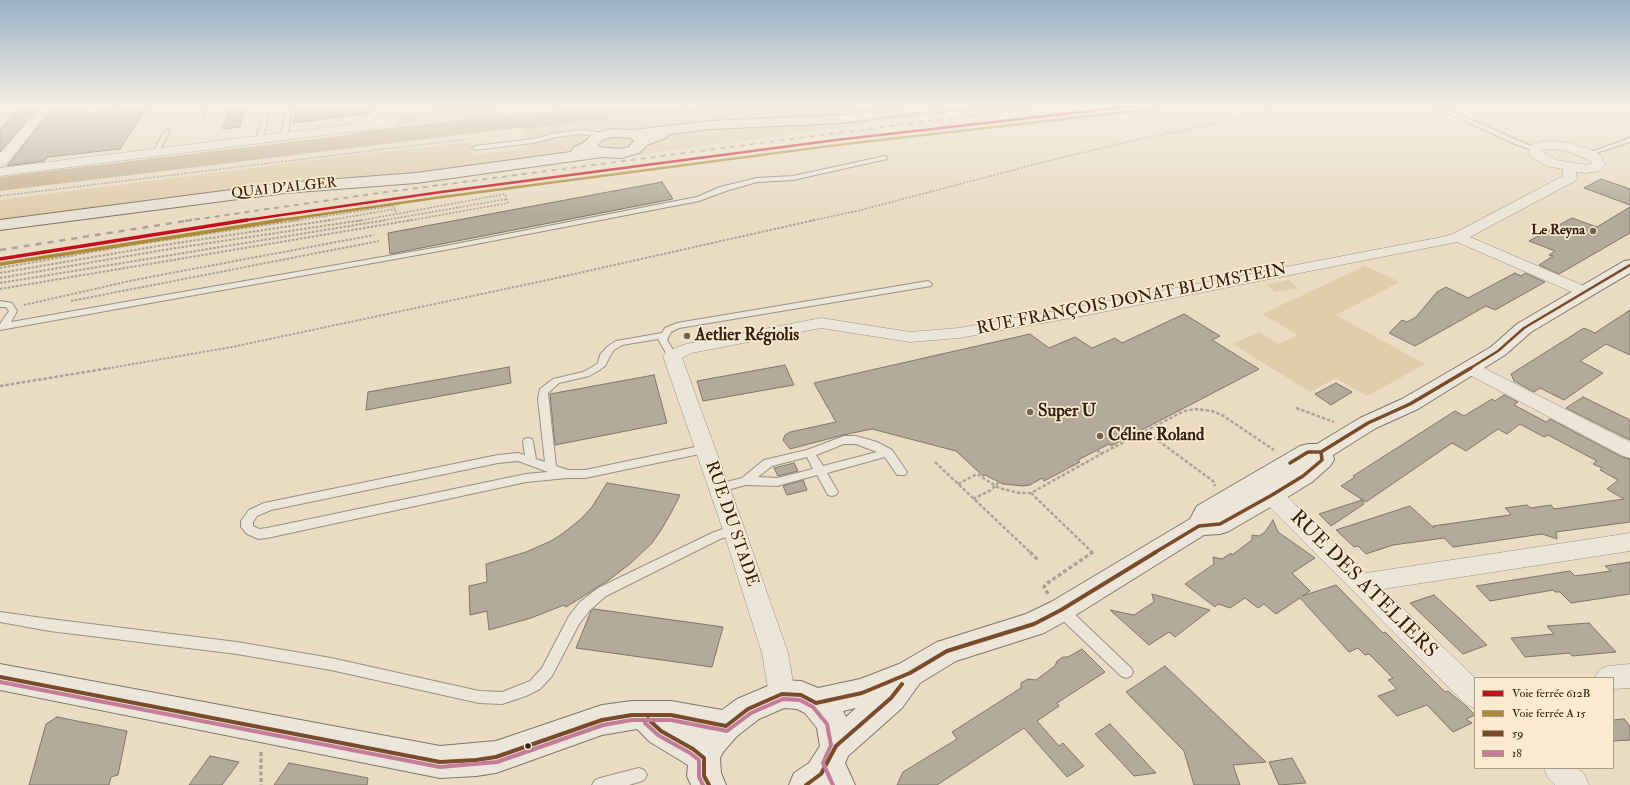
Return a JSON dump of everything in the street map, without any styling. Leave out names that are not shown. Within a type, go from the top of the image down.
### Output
[{"type":"main road","name":"QUAI D'ALGER","points":[[0,225],[286,188],[431,176],[568,156],[604,141]]},
{"type":"main road","name":"QUAI D'ALGER","points":[[598,144],[615,154],[628,152],[638,148],[638,141]]},
{"type":"main road","points":[[816,703],[862,693],[910,673],[947,651],[1034,624],[1056,604],[1199,526],[1220,524],[1275,473],[1303,476],[1322,460],[1321,452],[1368,423],[1410,404],[1470,368],[1504,346],[1517,333],[1630,266]]},
{"type":"main road","points":[[827,770],[891,698],[910,673]]},
{"type":"main road","points":[[0,677],[440,762],[476,760],[496,757],[602,720],[632,715],[671,714],[726,726]]},
{"type":"main road","points":[[703,776],[712,742],[726,726],[748,709],[782,694],[801,695],[816,703],[832,722],[827,770]]},
{"type":"main road","points":[[644,715],[662,731],[693,749],[703,776]]},
{"type":"street","points":[[0,162],[18,141]]},
{"type":"street","points":[[0,172],[254,141]]},
{"type":"street","points":[[1543,145],[1556,145],[1573,148],[1588,154],[1598,160],[1600,164],[1598,166],[1587,169],[1569,167],[1545,160],[1536,154],[1535,148],[1543,145]]},
{"type":"street","name":"RUE FRANÇOIS DONAT BLUMSTEIN","points":[[672,356],[686,349],[820,323],[910,337],[959,333],[1087,310],[1444,241],[1458,237],[1570,178],[1569,167]]},
{"type":"street","points":[[1458,237],[1585,292]]},
{"type":"street","name":"RUE DU STADE","points":[[672,356],[734,530],[775,652],[782,694]]},
{"type":"street","points":[[1470,368],[1630,451]]},
{"type":"street","name":"RUE DES ATELIERS","points":[[1275,473],[1362,583],[1473,693]]},
{"type":"street","points":[[1362,583],[1630,542]]},
{"type":"street","points":[[1614,677],[1630,676]]},
{"type":"street","points":[[1559,769],[1575,785]]},
{"type":"lane","points":[[156,152],[162,141]]},
{"type":"lane","points":[[475,148],[535,141]]},
{"type":"lane","points":[[1512,141],[1535,148]]},
{"type":"lane","points":[[1588,154],[1628,141]]},
{"type":"lane","points":[[2,327],[130,306],[452,246],[699,198],[723,189],[752,181],[790,178],[885,158]]},
{"type":"lane","points":[[672,356],[662,340],[664,335],[668,330],[691,322],[928,284]]},
{"type":"lane","points":[[0,304],[9,305],[13,311],[2,327]]},
{"type":"lane","points":[[551,469],[543,399],[545,389],[556,381],[586,374],[595,369],[602,364],[605,355],[611,348],[620,343],[664,335]]},
{"type":"lane","points":[[746,481],[768,463],[810,452],[844,440],[856,440],[873,445],[888,453],[901,472]]},
{"type":"lane","points":[[528,442],[531,461]]},
{"type":"lane","points":[[567,474],[518,457],[498,459],[268,506],[259,509],[250,516],[247,522],[247,527],[251,531],[258,534],[267,533],[526,478],[567,474],[585,474],[705,448]]},
{"type":"lane","points":[[810,452],[832,492]]},
{"type":"lane","points":[[719,488],[746,481],[776,482],[888,453]]},
{"type":"lane","points":[[0,617],[58,626],[237,648],[331,664],[479,697],[502,698],[521,692],[535,685],[547,672],[574,620],[585,606],[602,592],[716,536],[734,530]]},
{"type":"lane","points":[[1056,604],[1126,672]]},
{"type":"lane","points":[[600,785],[639,775]]},
{"type":"path","points":[[0,196],[453,141]]},
{"type":"path","points":[[0,386],[232,347],[550,280],[861,210],[1058,158],[1133,141]]},
{"type":"path","points":[[0,278],[112,258],[292,232],[505,194],[508,203],[344,233],[188,257],[0,289]]},
{"type":"path","points":[[0,283],[141,259],[303,235],[507,199]]},
{"type":"path","points":[[0,268],[146,243],[394,206],[396,214]]},
{"type":"path","points":[[0,273],[158,246],[395,209]]},
{"type":"path","points":[[12,308],[134,280],[374,236]]},
{"type":"path","points":[[64,302],[379,241]]},
{"type":"path","points":[[1296,408],[1334,422]]},
{"type":"path","points":[[958,484],[977,474],[995,486],[1019,493],[1031,493],[1115,446],[1184,411],[1201,409],[1222,415],[1275,473]]},
{"type":"path","points":[[1145,431],[1201,472]]},
{"type":"path","points":[[1097,450],[1101,454]]},
{"type":"path","points":[[935,462],[1039,561]]},
{"type":"path","points":[[973,499],[999,482]]},
{"type":"path","points":[[1031,493],[1094,553],[1046,584],[1044,587],[1056,604]]},
{"type":"path","points":[[261,752],[261,785]]},
{"type":"shaded area","points":[[301,141],[413,141],[0,191],[0,177]]},
{"type":"shaded area","points":[[543,141],[587,141],[574,150],[564,153],[416,176],[0,222],[0,200],[346,156],[472,142],[473,155],[527,148],[527,144]]},
{"type":"shaded area","points":[[603,141],[632,141],[633,143],[615,150],[602,147],[601,144]]},
{"type":"shaded area","points":[[654,141],[743,141],[638,155],[649,143]]},
{"type":"shaded area","points":[[1365,266],[1400,282],[1336,315],[1425,364],[1367,396],[1336,378],[1310,392],[1233,344],[1259,332],[1279,344],[1298,335],[1262,314]]},
{"type":"shaded area","points":[[1289,280],[1298,288],[1275,292],[1266,285]]},
{"type":"building","points":[[0,141],[10,141],[0,152]]},
{"type":"building","points":[[27,141],[125,141],[120,149],[48,157],[44,161],[7,166]]},
{"type":"building","points":[[1601,179],[1630,189],[1630,205],[1584,188]]},
{"type":"building","points":[[662,182],[673,199],[390,254],[388,233]]},
{"type":"building","points":[[1630,207],[1630,233],[1559,274],[1539,265],[1553,256],[1549,255],[1555,251],[1529,241],[1572,218],[1597,227]]},
{"type":"building","points":[[1515,273],[1521,276],[1525,273],[1545,282],[1495,310],[1486,306],[1415,346],[1389,333],[1402,320],[1407,322],[1416,317],[1437,292],[1446,287],[1468,298]]},
{"type":"building","points":[[1630,310],[1630,355],[1606,344],[1580,361],[1603,373],[1564,400],[1540,388],[1534,392],[1514,381],[1511,374],[1584,328],[1595,333]]},
{"type":"building","points":[[1184,314],[1220,336],[1212,340],[1259,369],[1111,446],[1109,444],[1078,460],[1080,462],[1044,481],[1042,478],[1030,485],[1023,486],[1003,484],[985,475],[983,476],[956,451],[872,429],[790,449],[783,440],[785,435],[790,432],[836,422],[814,383],[1030,334],[1049,348],[1075,337],[1092,348],[1115,338],[1122,343]]},
{"type":"building","points":[[785,365],[794,385],[703,401],[697,381]]},
{"type":"building","points":[[509,367],[511,383],[366,410],[368,392]]},
{"type":"building","points":[[654,375],[667,423],[555,445],[550,394]]},
{"type":"building","points":[[1336,383],[1352,392],[1331,405],[1315,394]]},
{"type":"building","points":[[1504,395],[1518,402],[1514,405],[1546,422],[1550,419],[1622,457],[1630,459],[1630,522],[1556,532],[1557,539],[1542,534],[1453,547],[1444,538],[1393,545],[1366,554],[1358,546],[1354,547],[1336,530],[1410,506],[1434,528],[1433,526],[1510,515],[1511,514],[1505,508],[1527,505],[1531,508],[1551,505],[1554,509],[1624,499],[1607,489],[1618,480],[1600,470],[1602,468],[1593,464],[1597,461],[1548,435],[1544,437],[1520,424],[1507,434],[1498,429],[1466,451],[1452,443],[1366,502],[1341,486],[1355,477],[1353,476],[1455,411],[1464,416],[1492,399],[1495,401]]},
{"type":"building","points":[[1583,397],[1630,420],[1630,440],[1566,408]]},
{"type":"building","points":[[794,463],[798,471],[778,476],[774,468]]},
{"type":"building","points":[[803,480],[807,490],[787,495],[783,486]]},
{"type":"building","points":[[607,483],[680,495],[671,513],[652,543],[631,563],[609,580],[566,607],[564,605],[531,618],[489,630],[487,611],[470,615],[469,586],[487,582],[486,564],[526,552],[551,541],[562,534],[581,519],[592,507]]},
{"type":"building","points":[[1362,500],[1364,504],[1331,526],[1319,514]]},
{"type":"building","points":[[1273,520],[1278,532],[1315,558],[1292,573],[1310,591],[1302,596],[1336,585],[1383,633],[1385,632],[1445,692],[1448,691],[1474,714],[1474,715],[1466,719],[1472,723],[1453,732],[1427,705],[1397,716],[1378,696],[1397,689],[1388,680],[1393,678],[1369,654],[1365,655],[1358,648],[1349,652],[1300,598],[1276,614],[1264,604],[1258,608],[1245,598],[1230,608],[1218,604],[1215,607],[1185,584],[1214,564],[1213,557],[1222,559],[1231,553],[1232,555],[1252,540],[1252,535],[1259,536],[1265,532]]},
{"type":"building","points":[[1630,562],[1630,594],[1571,603],[1560,592],[1555,592],[1553,590],[1490,601],[1476,586],[1570,571],[1575,576],[1611,571],[1605,566]]},
{"type":"building","points":[[1152,594],[1210,610],[1175,637],[1169,632],[1149,645],[1110,610],[1134,615],[1154,602]]},
{"type":"building","points":[[1434,595],[1487,645],[1463,654],[1410,603]]},
{"type":"building","points":[[594,609],[723,627],[712,667],[576,648],[591,611]]},
{"type":"building","points":[[1589,623],[1616,652],[1572,656],[1570,653],[1525,657],[1511,638],[1554,634],[1547,626]]},
{"type":"building","points":[[1082,649],[1105,672],[1057,703],[1059,706],[1037,721],[1059,746],[1063,743],[1084,766],[1067,777],[1024,728],[937,785],[897,785],[903,772],[957,739],[952,732],[1021,688],[1021,683],[1028,679],[1036,680],[1055,666],[1057,661]]},
{"type":"building","points":[[1165,666],[1266,762],[1233,765],[1240,785],[1194,785],[1184,751],[1126,692]]},
{"type":"building","points":[[57,717],[127,731],[118,775],[111,777],[109,785],[29,785],[46,724]]},
{"type":"building","points":[[1624,719],[1630,726],[1630,740],[1614,741],[1614,720]]},
{"type":"building","points":[[1110,724],[1156,773],[1134,776],[1095,734]]},
{"type":"building","points":[[210,756],[239,762],[222,785],[189,785]]},
{"type":"building","points":[[1292,758],[1306,783],[1279,785],[1269,762]]},
{"type":"building","points":[[289,763],[368,778],[367,785],[274,785]]},
{"type":"railway","points":[[185,221],[379,193],[779,141]]},
{"type":"railway","points":[[0,250],[192,220]]},
{"type":"rail line","name":"612B","points":[[0,259],[222,224],[441,192],[831,141]]},
{"type":"transit line","points":[[1,264],[223,229],[442,197],[875,141]]},
{"type":"transit line","name":"59","points":[[1290,463],[1308,452],[1321,452],[1368,423],[1410,404],[1498,351],[1524,328],[1630,265]]},
{"type":"transit line","name":"59","points":[[0,677],[440,762],[476,760],[496,757],[602,720],[632,715],[671,715],[726,726],[748,709],[782,694],[801,695],[816,703],[862,693],[910,673],[947,651],[1034,624],[1061,610],[1199,526],[1220,524],[1272,495],[1303,476],[1322,460],[1321,452]]},
{"type":"transit line","name":"18","points":[[0,682],[440,767],[497,762],[603,725],[632,720],[671,720],[727,731],[751,713],[783,699],[800,700],[813,707],[827,724],[831,745],[823,763],[833,785]]},
{"type":"transit line","name":"59","points":[[806,785],[821,774],[836,746],[891,698],[902,684]]},
{"type":"transit line","name":"59","points":[[648,719],[661,731],[693,749],[704,758],[704,776],[709,785]]},
{"type":"transit line","name":"18","points":[[645,723],[658,735],[690,753],[699,760],[699,777],[703,785]]},
{"type":"place","name":"Le Reyna","points":[[1593,231]]},
{"type":"place","name":"Aetlier Régiolis","points":[[687,336]]},
{"type":"place","name":"Super U","points":[[1030,412]]},
{"type":"place","name":"Céline Roland","points":[[1100,436]]}]
